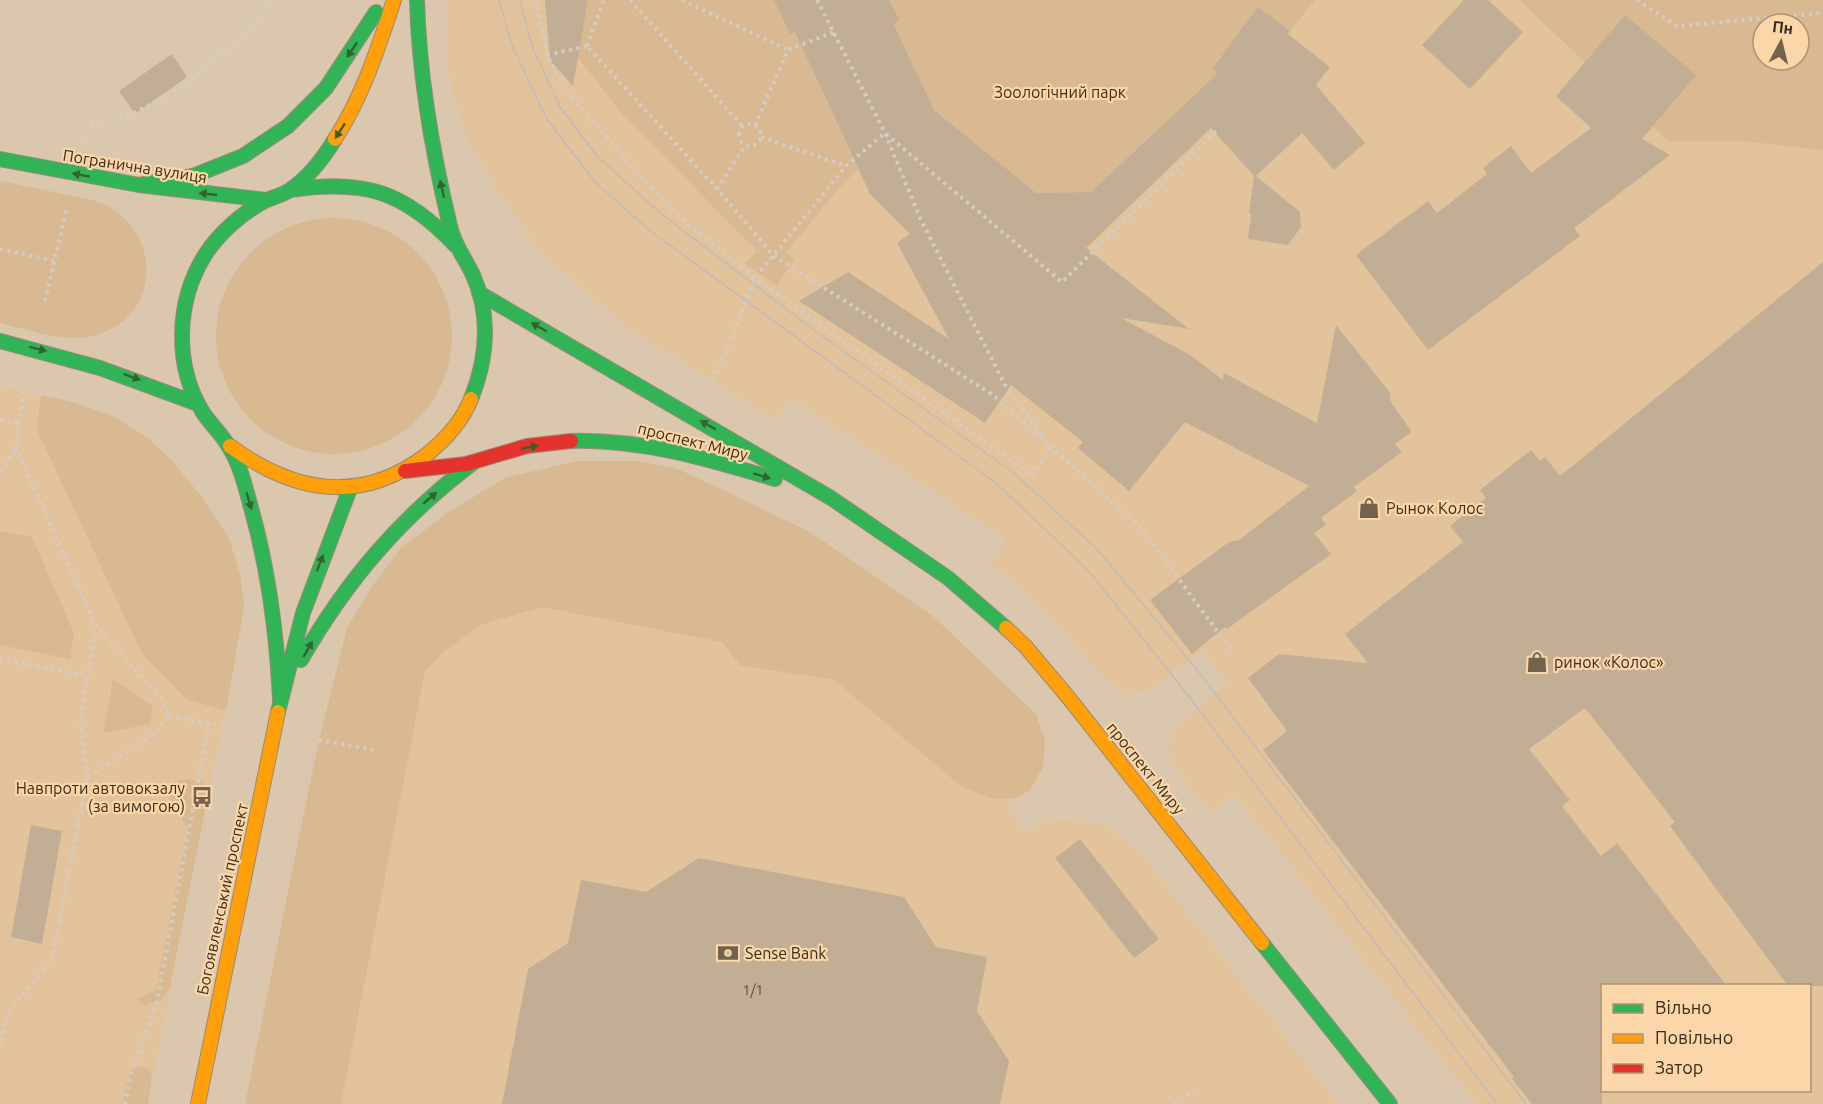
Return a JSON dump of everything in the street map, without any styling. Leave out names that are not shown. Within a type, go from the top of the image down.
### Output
[{"type":"main road","points":[[139,185],[193,176],[243,156],[288,126],[326,88],[383,0]]},
{"type":"main road","name":"Богоявленський проспект","points":[[280,700],[274,614],[267,570],[230,446],[212,426],[198,404],[188,379],[182,327],[186,300],[194,276],[207,252],[223,232],[243,214],[266,200],[290,190],[319,162],[343,129],[361,93],[394,0]]},
{"type":"main road","points":[[417,0],[422,73],[430,131],[456,246]]},
{"type":"main road","name":"Погранична вулиця","points":[[0,159],[139,185],[266,200]]},
{"type":"main road","points":[[230,446],[250,462],[299,483],[325,487],[351,486],[377,481],[402,471],[424,458],[444,440],[461,419],[474,396],[482,371],[486,345],[485,318],[479,293],[470,268],[456,246],[438,225],[418,209],[369,188],[343,184],[316,185],[290,190]]},
{"type":"main road","name":"проспект Миру","points":[[479,293],[831,498],[948,578],[986,609],[1025,646],[1153,803],[1390,1104]]},
{"type":"main road","points":[[0,341],[34,348],[118,372],[198,404]]},
{"type":"main road","name":"проспект Миру","points":[[402,471],[474,462],[527,446],[580,441],[633,442],[685,453],[831,498]]},
{"type":"main road","points":[[280,700],[309,645],[343,593],[382,545],[426,501],[474,462]]},
{"type":"main road","name":"Богоявленський проспект","points":[[198,1104],[280,700],[303,613],[351,486]]},
{"type":"path","points":[[85,144],[90,126],[132,114],[182,88],[242,37],[274,0]]},
{"type":"path","points":[[536,0],[547,55],[563,87],[672,211],[755,278],[1033,476],[1050,447]]},
{"type":"path","points":[[587,46],[604,0]]},
{"type":"path","points":[[630,0],[743,127]]},
{"type":"path","points":[[682,0],[788,50]]},
{"type":"path","points":[[817,0],[885,133],[920,218],[1005,384],[1050,447]]},
{"type":"path","points":[[1639,0],[1677,26],[1823,13]]},
{"type":"path","points":[[755,125],[788,50],[834,32]]},
{"type":"path","points":[[547,55],[587,46]]},
{"type":"path","points":[[587,46],[717,189],[774,256],[993,395],[1142,529],[1231,650]]},
{"type":"path","points":[[751,124],[755,125],[762,133],[761,140],[756,146],[745,146],[739,138],[739,131],[751,124]]},
{"type":"path","points":[[885,133],[1062,282],[1217,130]]},
{"type":"path","points":[[714,381],[755,278],[846,166],[885,133]]},
{"type":"path","points":[[761,137],[846,166]]},
{"type":"path","points":[[717,189],[745,146]]},
{"type":"path","points":[[45,301],[67,208]]},
{"type":"path","points":[[0,249],[55,261]]},
{"type":"path","points":[[0,471],[16,448],[24,392]]},
{"type":"path","points":[[0,420],[20,423]]},
{"type":"path","points":[[16,448],[96,626],[161,698],[169,716]]},
{"type":"path","points":[[0,1048],[8,1012],[52,960],[87,777],[80,721],[96,626]]},
{"type":"path","points":[[0,659],[88,676]]},
{"type":"path","points":[[169,716],[224,726]]},
{"type":"path","points":[[87,777],[154,734],[169,716]]},
{"type":"path","points":[[125,1104],[132,1070],[157,1002],[209,723]]},
{"type":"path","points":[[319,740],[374,750]]},
{"type":"path","points":[[1174,1104],[1194,1090]]},
{"type":"shaded area","points":[[448,0],[889,0],[899,19],[1217,73],[1212,69],[1258,7],[1290,31],[1315,0],[1518,0],[1668,141],[1743,141],[1823,150],[1823,1104],[1476,1104],[1235,794],[1210,813],[1175,766],[1168,751],[1172,735],[1183,721],[1228,681],[1201,651],[1152,689],[1126,695],[1100,674],[1035,599],[991,564],[1006,539],[792,399],[775,420],[623,325],[540,250],[499,194],[467,138],[454,98],[447,64]]},
{"type":"shaded area","points":[[0,386],[72,402],[113,416],[148,438],[173,462],[200,495],[229,538],[240,574],[244,607],[223,726],[148,1104],[0,1104]]},
{"type":"shaded area","points":[[577,461],[699,477],[810,532],[934,617],[1036,714],[1045,741],[1043,767],[1029,791],[1005,800],[1024,832],[1044,821],[1072,820],[1109,826],[1149,864],[1338,1104],[245,1104],[319,740],[347,628],[371,588],[447,513],[505,478]]},
{"type":"green space","points":[[588,0],[774,0],[790,34],[808,25],[806,55],[850,153],[869,142],[873,152],[835,193],[786,253],[794,259],[777,286],[745,264],[757,251],[622,114],[577,56],[559,70],[548,39],[582,30]]},
{"type":"green space","name":"Зоологічний парк","points":[[889,0],[1315,0],[1290,31],[1258,7],[1212,69],[1217,74],[1091,192],[1036,193],[934,110],[894,25],[899,19]]},
{"type":"green space","points":[[1519,0],[1823,0],[1823,150],[1743,141],[1668,141]]},
{"type":"green space","points":[[0,181],[96,201],[111,208],[128,222],[139,238],[145,256],[146,276],[142,294],[133,311],[119,324],[99,334],[75,338],[50,335],[0,323]]},
{"type":"green space","points":[[334,218],[379,227],[409,245],[425,261],[443,291],[452,336],[443,381],[425,411],[409,427],[379,445],[334,454],[289,445],[259,427],[243,411],[225,381],[216,336],[225,291],[243,261],[259,245],[289,227]]},
{"type":"green space","points":[[41,395],[72,402],[113,416],[148,438],[173,462],[200,495],[229,538],[240,574],[244,607],[226,711],[186,699],[142,654],[37,430]]},
{"type":"green space","points":[[577,461],[639,461],[678,469],[810,532],[934,617],[1036,714],[1045,741],[1043,767],[1029,791],[1015,798],[993,799],[961,786],[834,680],[740,665],[722,642],[542,607],[483,624],[444,651],[425,671],[341,1104],[245,1104],[319,740],[347,628],[371,588],[401,548],[447,513],[505,478]]},
{"type":"green space","points":[[0,531],[32,537],[74,633],[70,659],[0,645]]},
{"type":"green space","points":[[113,679],[153,706],[150,724],[103,733]]},
{"type":"green space","points":[[189,779],[201,782],[209,789],[170,987],[162,1000],[144,1006],[137,999],[156,990],[188,827],[168,803],[173,782]]},
{"type":"green space","points":[[142,1066],[152,1075],[148,1104],[123,1104],[132,1070]]},
{"type":"building","points":[[545,0],[588,0],[573,86],[550,60]]},
{"type":"building","points":[[774,0],[889,0],[899,19],[894,25],[934,110],[1036,193],[1091,192],[1217,74],[1212,69],[1258,7],[1290,31],[1288,34],[1330,67],[1316,85],[1365,143],[1334,170],[1302,133],[1256,176],[1300,212],[1301,227],[1288,245],[1248,239],[1254,176],[1211,128],[1086,248],[1189,329],[1121,318],[1192,356],[1223,380],[1224,373],[1317,423],[1336,325],[1391,394],[1390,401],[1412,432],[1395,444],[1402,452],[1354,487],[1357,491],[1321,518],[1326,525],[1314,533],[1331,554],[1227,629],[1225,627],[1192,654],[1150,600],[1229,542],[1239,540],[1309,486],[1185,422],[1129,491],[1078,448],[1083,442],[1011,385],[985,423],[799,301],[848,272],[949,339],[897,243],[910,234],[870,194],[795,32],[790,34]]},
{"type":"building","points":[[1464,0],[1488,0],[1523,32],[1470,89],[1422,45]]},
{"type":"building","points":[[1625,15],[1696,75],[1642,139],[1670,155],[1574,228],[1580,236],[1428,350],[1356,255],[1428,201],[1437,213],[1487,174],[1483,168],[1511,146],[1531,173],[1591,128],[1556,96]]},
{"type":"building","points":[[172,54],[187,77],[135,114],[119,91]]},
{"type":"building","name":"ринок «Колос»","points":[[1823,262],[1823,986],[1787,984],[1670,826],[1675,822],[1585,708],[1529,749],[1570,800],[1562,806],[1601,856],[1617,843],[1725,984],[1601,984],[1602,1104],[1532,1104],[1512,1079],[1514,1077],[1263,750],[1287,731],[1248,678],[1279,654],[1368,663],[1345,634],[1463,542],[1450,526],[1486,498],[1480,490],[1531,450],[1540,461],[1545,457],[1560,476]]},
{"type":"building","points":[[31,825],[62,831],[42,944],[11,937]]},
{"type":"building","points":[[1080,839],[1159,939],[1134,958],[1055,858]]},
{"type":"building","points":[[699,858],[904,897],[936,947],[987,957],[977,1011],[1009,1061],[1000,1104],[502,1104],[528,969],[568,943],[581,880],[646,892]]},
{"type":"tram line","points":[[499,0],[512,45],[546,118],[595,182],[649,230],[997,484],[1087,569],[1184,690],[1497,1104]]},
{"type":"tram line","points":[[520,0],[532,46],[560,107],[597,156],[660,213],[818,333],[1015,474],[1099,551],[1202,676],[1526,1104]]},
{"type":"traffic: fast","points":[[417,0],[420,57],[432,142],[443,198],[452,233],[473,275],[483,306],[485,337],[481,369],[471,399]]},
{"type":"traffic: fast","points":[[139,185],[193,176],[243,156],[288,126],[326,88],[376,12]]},
{"type":"traffic: fast","points":[[280,700],[271,605],[258,534],[237,462],[226,442],[202,411],[193,393],[183,353],[184,312],[195,273],[217,239],[248,211],[287,192],[303,180],[335,139]]},
{"type":"traffic: fast","points":[[0,159],[139,185],[266,200]]},
{"type":"traffic: fast","points":[[290,190],[340,186],[382,193],[419,213],[456,246]]},
{"type":"traffic: fast","points":[[479,293],[831,498],[948,578],[1006,628]]},
{"type":"traffic: fast","points":[[0,341],[100,368],[198,404]]},
{"type":"traffic: fast","points":[[571,441],[597,441],[649,447],[775,479]]},
{"type":"traffic: fast","points":[[301,660],[337,603],[377,552],[422,505],[474,462]]},
{"type":"traffic: fast","points":[[278,712],[303,613],[351,486]]},
{"type":"traffic: fast","points":[[1262,943],[1390,1104]]},
{"type":"traffic: slow","points":[[335,139],[362,89],[394,0]]},
{"type":"traffic: slow","points":[[230,446],[254,462],[278,474],[302,482],[326,487],[376,482],[400,472],[439,444],[463,416],[471,399]]},
{"type":"traffic: slow","points":[[1006,628],[1025,646],[1068,697],[1262,943]]},
{"type":"traffic: slow","points":[[198,1104],[278,712]]},
{"type":"traffic: jam","points":[[405,471],[466,464],[527,446],[571,441]]},
{"type":"place","name":"Рынок Колос","points":[[1369,508]]},
{"type":"place","name":"ринок «Колос»","points":[[1537,662]]},
{"type":"place","name":"Навпроти автовокзалу (за вимогою)","points":[[202,797]]},
{"type":"place","name":"Sense Bank","points":[[728,953]]}]
